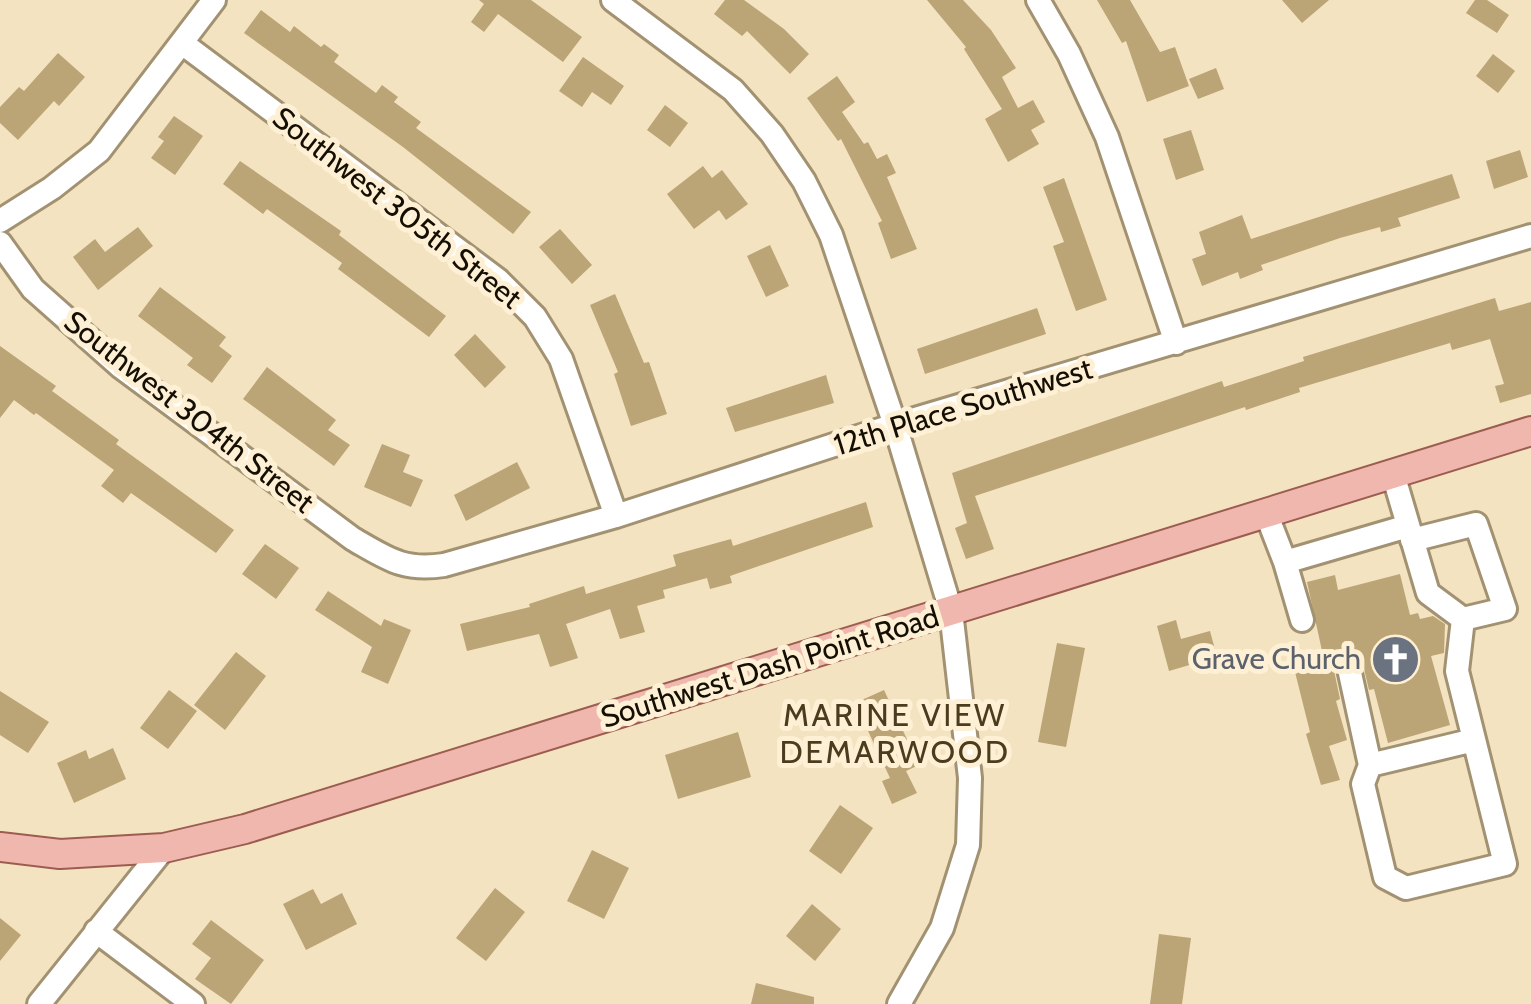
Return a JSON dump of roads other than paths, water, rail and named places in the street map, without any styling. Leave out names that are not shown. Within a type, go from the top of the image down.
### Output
[{"type":"main road","name":"Southwest Dash Point Road","points":[[0,847],[60,854],[164,848],[246,829],[1531,431]]},
{"type":"street","points":[[0,221],[52,188],[99,151],[214,0]]},
{"type":"street","points":[[613,0],[733,90],[772,134],[804,181],[832,235],[951,611],[970,778],[968,845],[942,928],[899,1004]]},
{"type":"street","points":[[1038,0],[1069,54],[1107,137],[1176,344]]},
{"type":"street","name":"Southwest 305th Street","points":[[182,43],[498,280],[535,317],[561,359],[616,516]]},
{"type":"street","name":"12th Place Southwest","points":[[394,563],[418,569],[444,565],[616,516],[895,425],[1531,236]]},
{"type":"street","name":"Southwest 304th Street","points":[[0,243],[33,289],[121,366],[353,539],[394,563]]},
{"type":"street","points":[[1393,474],[1428,593],[1462,620]]},
{"type":"street","points":[[1266,513],[1302,620]]},
{"type":"street","points":[[1285,562],[1410,533],[1476,524],[1505,609],[1462,620]]},
{"type":"street","points":[[1348,664],[1370,764],[1363,784],[1385,877],[1406,888],[1506,864],[1456,670],[1462,620]]},
{"type":"street","points":[[1370,764],[1474,740]]},
{"type":"street","points":[[39,1004],[164,848]]},
{"type":"street","points":[[96,931],[193,1004]]},
{"type":"place","name":"Grave Church","points":[[1396,659]]},
{"type":"district","name":"MARINE VIEW DEMARWOOD","points":[[895,734]]}]
